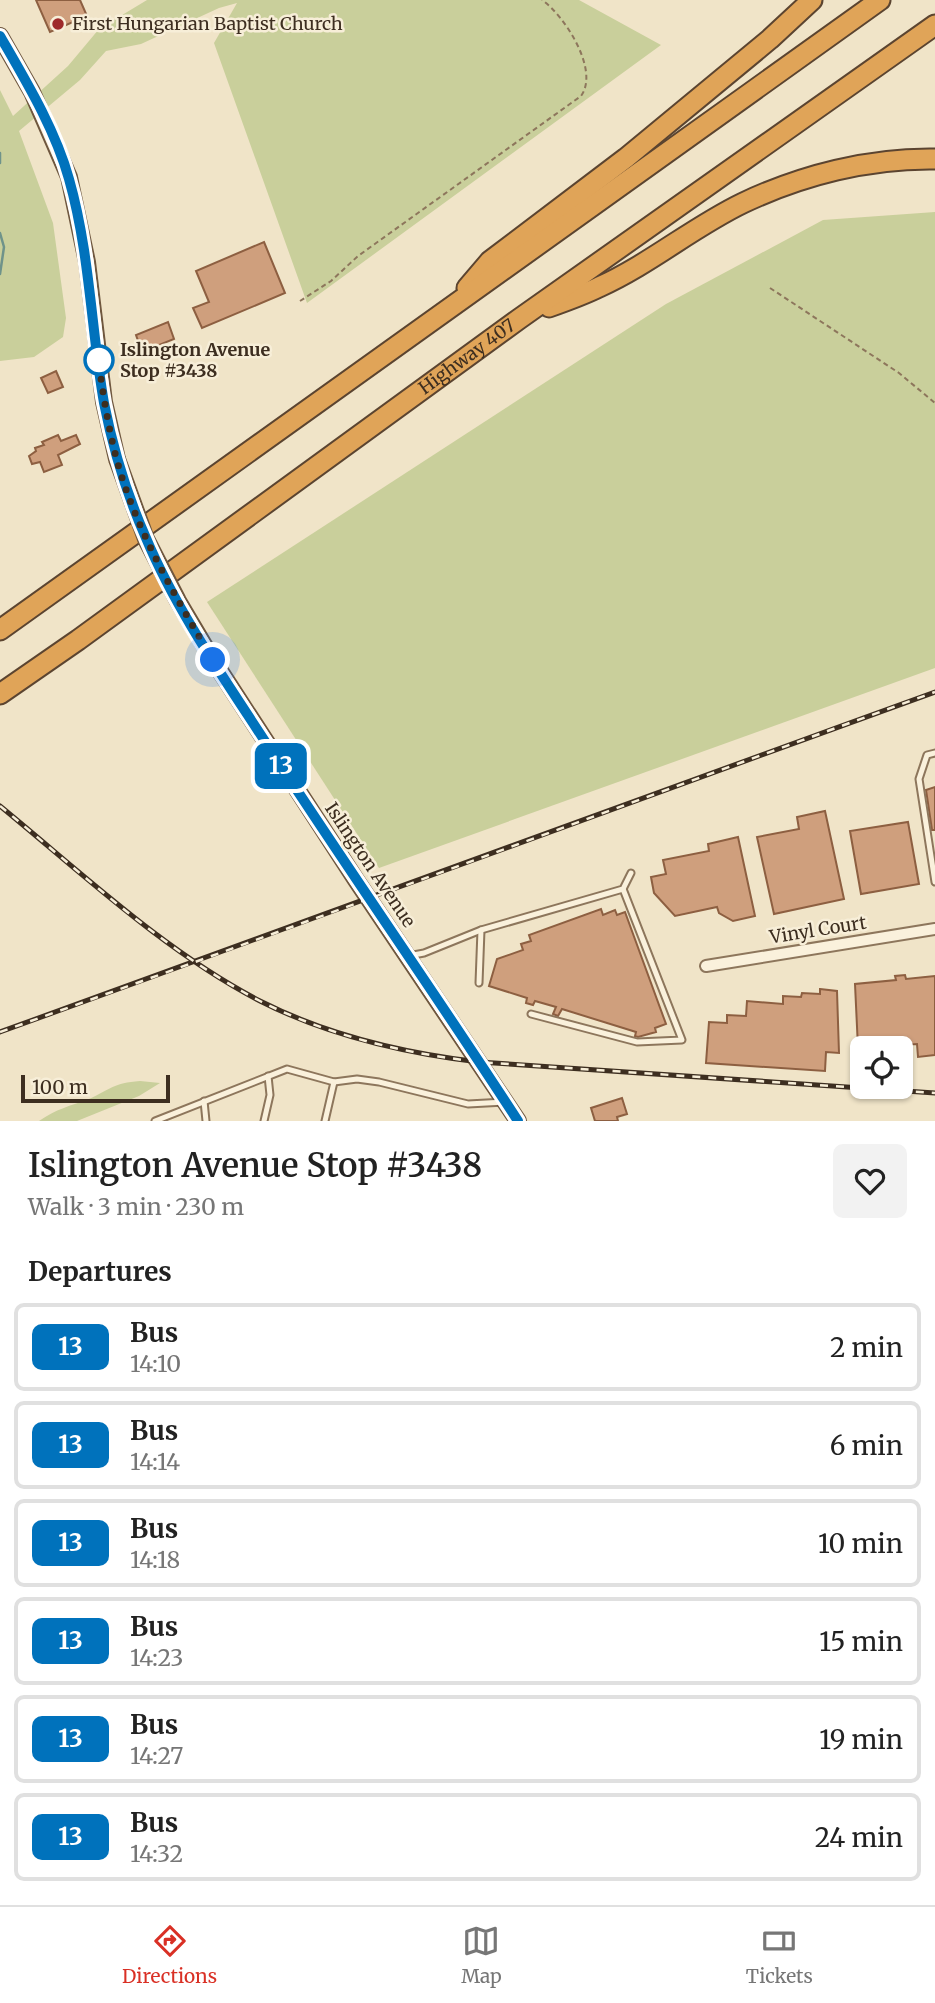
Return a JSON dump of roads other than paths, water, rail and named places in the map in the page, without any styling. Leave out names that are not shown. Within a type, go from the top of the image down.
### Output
[{"type":"highway","points":[[445,313],[490,261],[626,158],[760,48],[812,0]]},
{"type":"highway","points":[[0,630],[880,0]]},
{"type":"highway","name":"Highway 407","points":[[0,694],[519,319],[935,25]]},
{"type":"highway","points":[[519,319],[600,287],[712,220],[767,192],[814,176],[863,164],[912,158],[935,159]]},
{"type":"main road","name":"Islington Avenue","points":[[0,36],[32,92],[69,177],[87,262],[104,402],[117,459],[146,538],[178,601],[213,660],[518,1121]]},
{"type":"street","name":"Vinyl Court","points":[[706,966],[935,929]]},
{"type":"lane","points":[[935,753],[928,755],[919,779],[935,882]]},
{"type":"lane","points":[[408,957],[481,930],[623,889],[631,873]]},
{"type":"lane","points":[[531,1014],[637,1042],[682,1040],[623,889]]},
{"type":"lane","points":[[479,984],[481,930]]},
{"type":"lane","points":[[155,1121],[287,1069],[334,1082],[357,1079],[379,1082],[468,1104],[506,1102]]},
{"type":"lane","points":[[264,1121],[270,1095],[268,1076]]},
{"type":"lane","points":[[325,1121],[334,1082]]},
{"type":"lane","points":[[204,1101],[206,1121]]},
{"type":"waterway","points":[[0,153],[0,163]]},
{"type":"waterway","points":[[0,233],[4,247],[0,274]]},
{"type":"railway","points":[[0,1032],[935,692]]},
{"type":"railway","points":[[0,806],[125,910],[191,959],[260,1001],[340,1033],[422,1054],[479,1062],[935,1093]]},
{"type":"place","name":"First Hungarian Baptist Church","points":[[58,24]]},
{"type":"place","name":"Islington Avenue Stop #3438","points":[[99,360]]}]
